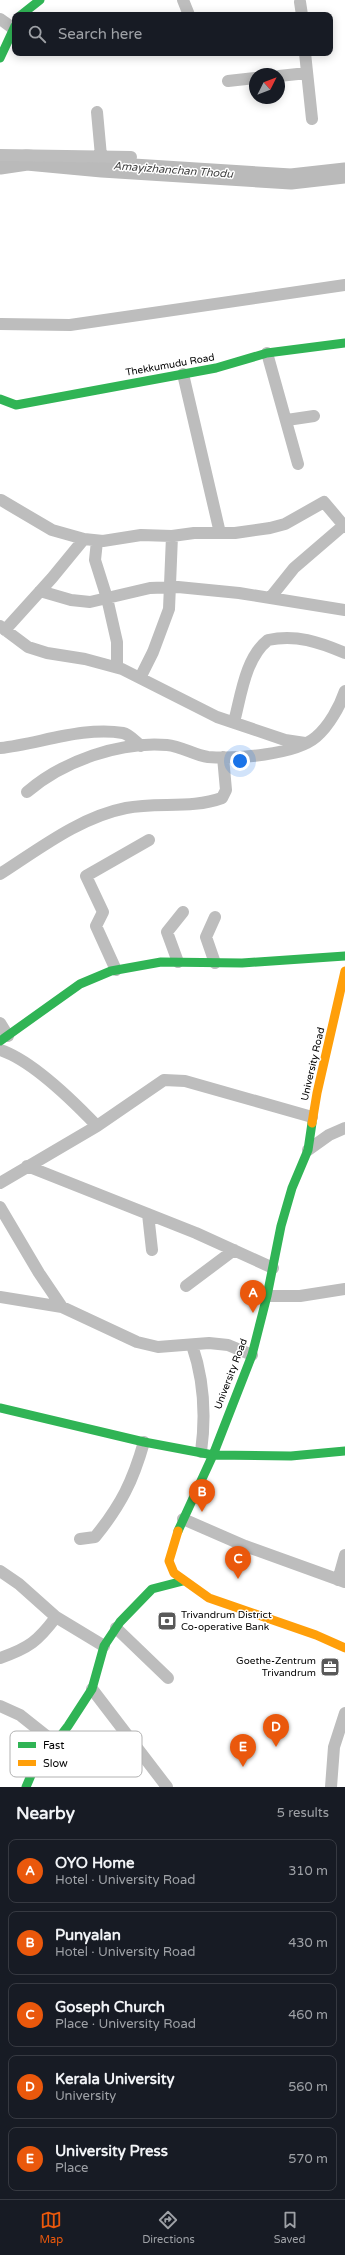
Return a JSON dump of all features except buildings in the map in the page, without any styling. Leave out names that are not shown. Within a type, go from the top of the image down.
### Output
[{"type":"street","points":[[25,12],[40,0]]},
{"type":"street","points":[[183,0],[188,12]]},
{"type":"street","points":[[302,12],[303,1]]},
{"type":"street","points":[[0,19],[12,26]]},
{"type":"street","points":[[0,58],[12,31]]},
{"type":"street","points":[[305,56],[312,119]]},
{"type":"street","points":[[285,75],[307,73]]},
{"type":"street","points":[[228,81],[249,79]]},
{"type":"street","points":[[97,112],[101,156]]},
{"type":"street","points":[[0,155],[131,157]]},
{"type":"street","points":[[0,324],[70,325],[345,285]]},
{"type":"street","name":"Thekkumudu Road","points":[[0,399],[16,405],[216,368],[267,353],[345,343]]},
{"type":"street","points":[[267,353],[287,420],[298,464]]},
{"type":"street","points":[[183,374],[220,533]]},
{"type":"street","points":[[287,420],[314,416]]},
{"type":"street","points":[[0,498],[52,530],[84,540],[97,541],[141,535],[172,536],[194,533],[235,533],[285,524],[324,502],[344,526],[294,568],[270,598]]},
{"type":"street","points":[[141,676],[165,621],[170,587],[172,536]]},
{"type":"street","points":[[84,540],[40,591],[2,628],[28,647],[40,651],[117,667],[141,676],[186,702],[234,722],[284,740],[305,743]]},
{"type":"street","points":[[97,541],[95,560],[107,598],[117,642],[117,667]]},
{"type":"street","points":[[40,591],[71,600],[90,602],[150,588],[170,587],[270,598],[345,610]]},
{"type":"street","points":[[234,722],[250,666],[258,650],[268,640],[298,638],[313,640],[345,653]]},
{"type":"street","points":[[27,792],[50,775],[114,749],[169,744],[206,756],[223,757],[295,748],[316,737],[330,721],[345,691]]},
{"type":"street","points":[[0,748],[16,746],[51,737],[92,733],[125,733],[141,746]]},
{"type":"street","points":[[0,874],[93,817],[126,808],[197,804],[222,798],[226,790],[223,757]]},
{"type":"street","points":[[116,970],[96,926],[103,912],[86,876],[149,840]]},
{"type":"street","points":[[178,962],[167,932],[183,912]]},
{"type":"street","points":[[215,917],[206,937],[215,963]]},
{"type":"street","points":[[0,1023],[4,1039],[80,984],[116,970],[160,962],[215,963],[276,961],[345,956]]},
{"type":"street","name":"University Road","points":[[64,1731],[92,1689],[104,1646],[116,1628],[152,1589],[170,1561],[176,1537],[207,1453],[252,1355],[268,1296],[281,1226],[292,1188],[308,1150],[312,1117],[345,971]]},
{"type":"street","points":[[0,1050],[29,1065],[79,1107],[97,1126]]},
{"type":"street","points":[[0,1184],[27,1166],[97,1126],[164,1080],[185,1081],[312,1117]]},
{"type":"street","points":[[308,1150],[329,1135],[345,1128]]},
{"type":"street","points":[[27,1166],[148,1214],[273,1268]]},
{"type":"street","points":[[0,1207],[39,1273],[62,1307]]},
{"type":"street","points":[[148,1214],[152,1250]]},
{"type":"street","points":[[186,1286],[234,1250]]},
{"type":"street","points":[[268,1296],[300,1296],[345,1289]]},
{"type":"street","points":[[0,1297],[62,1307],[137,1342],[158,1347],[210,1343],[228,1345],[252,1355]]},
{"type":"street","points":[[192,1345],[200,1370],[203,1389],[203,1436],[207,1453]]},
{"type":"street","points":[[0,1408],[144,1442],[207,1453],[291,1456],[345,1451]]},
{"type":"street","points":[[80,1539],[95,1537],[126,1493],[134,1476],[144,1442]]},
{"type":"street","points":[[183,1520],[245,1546],[342,1581],[345,1555]]},
{"type":"street","points":[[170,1561],[174,1573],[183,1581],[209,1598],[316,1635],[345,1648]]},
{"type":"street","points":[[0,1571],[19,1584],[56,1616],[104,1646]]},
{"type":"street","points":[[152,1589],[183,1581]]},
{"type":"street","points":[[0,1658],[20,1651],[35,1643],[56,1616]]},
{"type":"street","points":[[116,1628],[168,1678]]},
{"type":"street","points":[[92,1689],[124,1731]]},
{"type":"street","points":[[0,1706],[20,1715],[40,1731]]},
{"type":"street","points":[[331,1787],[334,1747],[345,1713]]},
{"type":"street","points":[[142,1754],[167,1787]]},
{"type":"street","name":"University Road","points":[[26,1787],[30,1777]]},
{"type":"waterway","name":"Amayizhanchan Thodu","points":[[0,164],[27,160],[102,167],[291,179],[345,173]]},
{"type":"traffic: fast","points":[[25,12],[40,0]]},
{"type":"traffic: fast","points":[[0,58],[12,32]]},
{"type":"traffic: fast","points":[[0,399],[16,405],[216,368],[267,353],[345,343]]},
{"type":"traffic: fast","points":[[0,1041],[80,984],[111,971],[161,962],[242,963],[345,956]]},
{"type":"traffic: fast","points":[[178,1531],[213,1455],[252,1355],[267,1296],[281,1226],[292,1188],[308,1150],[312,1123]]},
{"type":"traffic: fast","points":[[0,1408],[144,1442],[213,1455],[291,1456],[345,1451]]},
{"type":"traffic: fast","points":[[64,1731],[92,1689],[104,1646],[120,1622],[152,1589],[183,1581]]},
{"type":"traffic: fast","points":[[26,1787],[30,1777]]},
{"type":"traffic: slow","points":[[312,1123],[317,1093],[345,971]]},
{"type":"traffic: slow","points":[[178,1531],[169,1561],[174,1573],[209,1598],[316,1635],[345,1648]]},
{"type":"place","name":"OYO Home","points":[[253,1313]]},
{"type":"place","name":"Punyalan","points":[[202,1512]]},
{"type":"place","name":"Goseph Church","points":[[238,1579]]},
{"type":"place","name":"Trivandrum District Co-operative Bank","points":[[167,1621]]},
{"type":"place","name":"Goethe-Zentrum Trivandrum","points":[[330,1667]]},
{"type":"place","name":"Kerala University","points":[[276,1747]]},
{"type":"place","name":"University Press","points":[[243,1767]]}]
